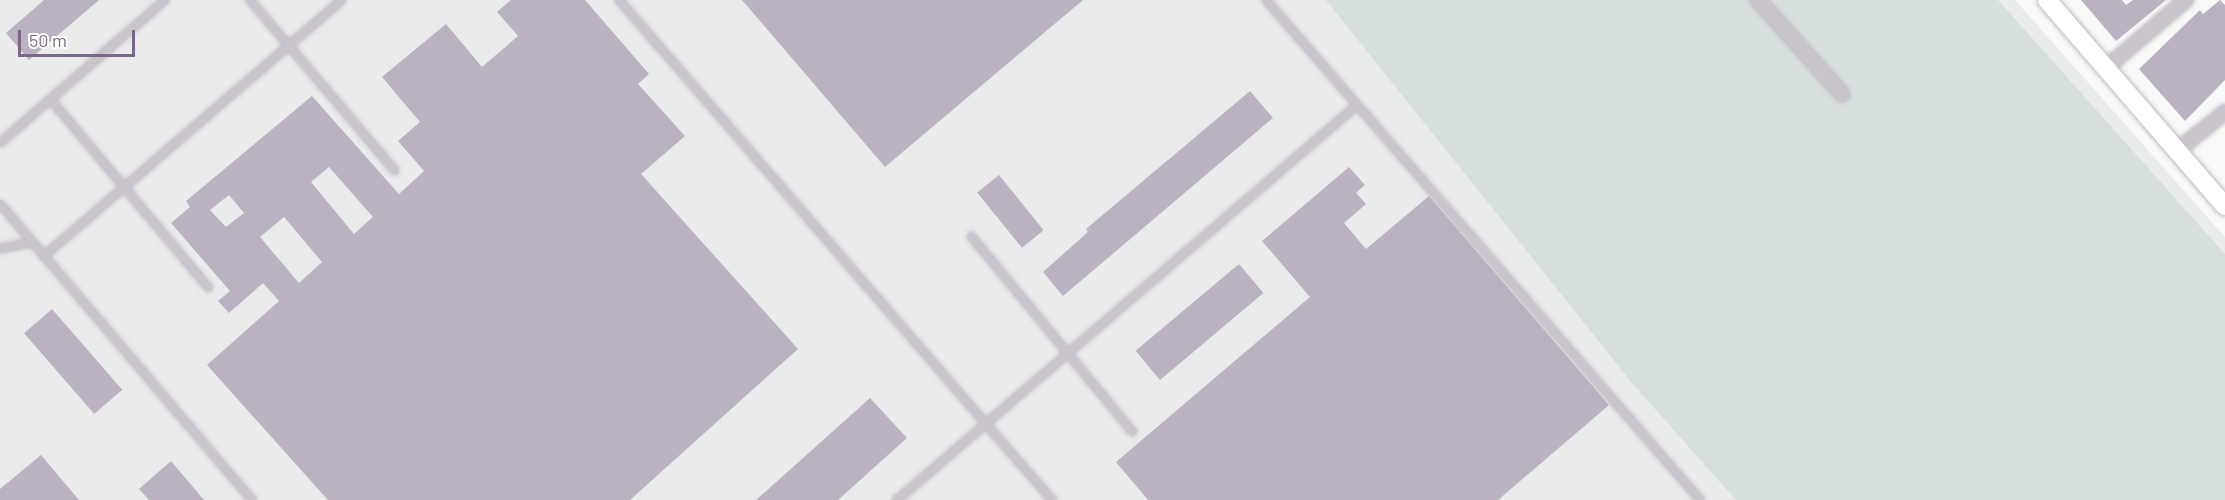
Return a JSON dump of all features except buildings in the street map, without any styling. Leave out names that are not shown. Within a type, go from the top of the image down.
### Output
[{"type":"street","points":[[1758,0],[1842,93]]},
{"type":"street","points":[[2047,0],[2225,206]]},
{"type":"street","points":[[2106,68],[2186,0]]},
{"type":"street","points":[[2177,151],[2225,112]]},
{"type":"lane","points":[[0,142],[164,0]]},
{"type":"lane","points":[[250,0],[394,170]]},
{"type":"lane","points":[[43,256],[121,186],[341,0]]},
{"type":"lane","points":[[619,0],[1052,500]]},
{"type":"lane","points":[[1266,0],[1700,500]]},
{"type":"lane","points":[[51,100],[208,288]]},
{"type":"lane","points":[[896,500],[1356,105]]},
{"type":"lane","points":[[0,204],[252,500]]},
{"type":"lane","points":[[971,236],[1132,432]]},
{"type":"lane","points":[[0,248],[31,242]]},
{"type":"shaded area","points":[[0,0],[2015,0],[2225,237],[2225,500],[0,500]]},
{"type":"shaded area","points":[[1326,0],[1998,0],[2225,254],[2225,500],[1736,500],[1632,383]]}]
